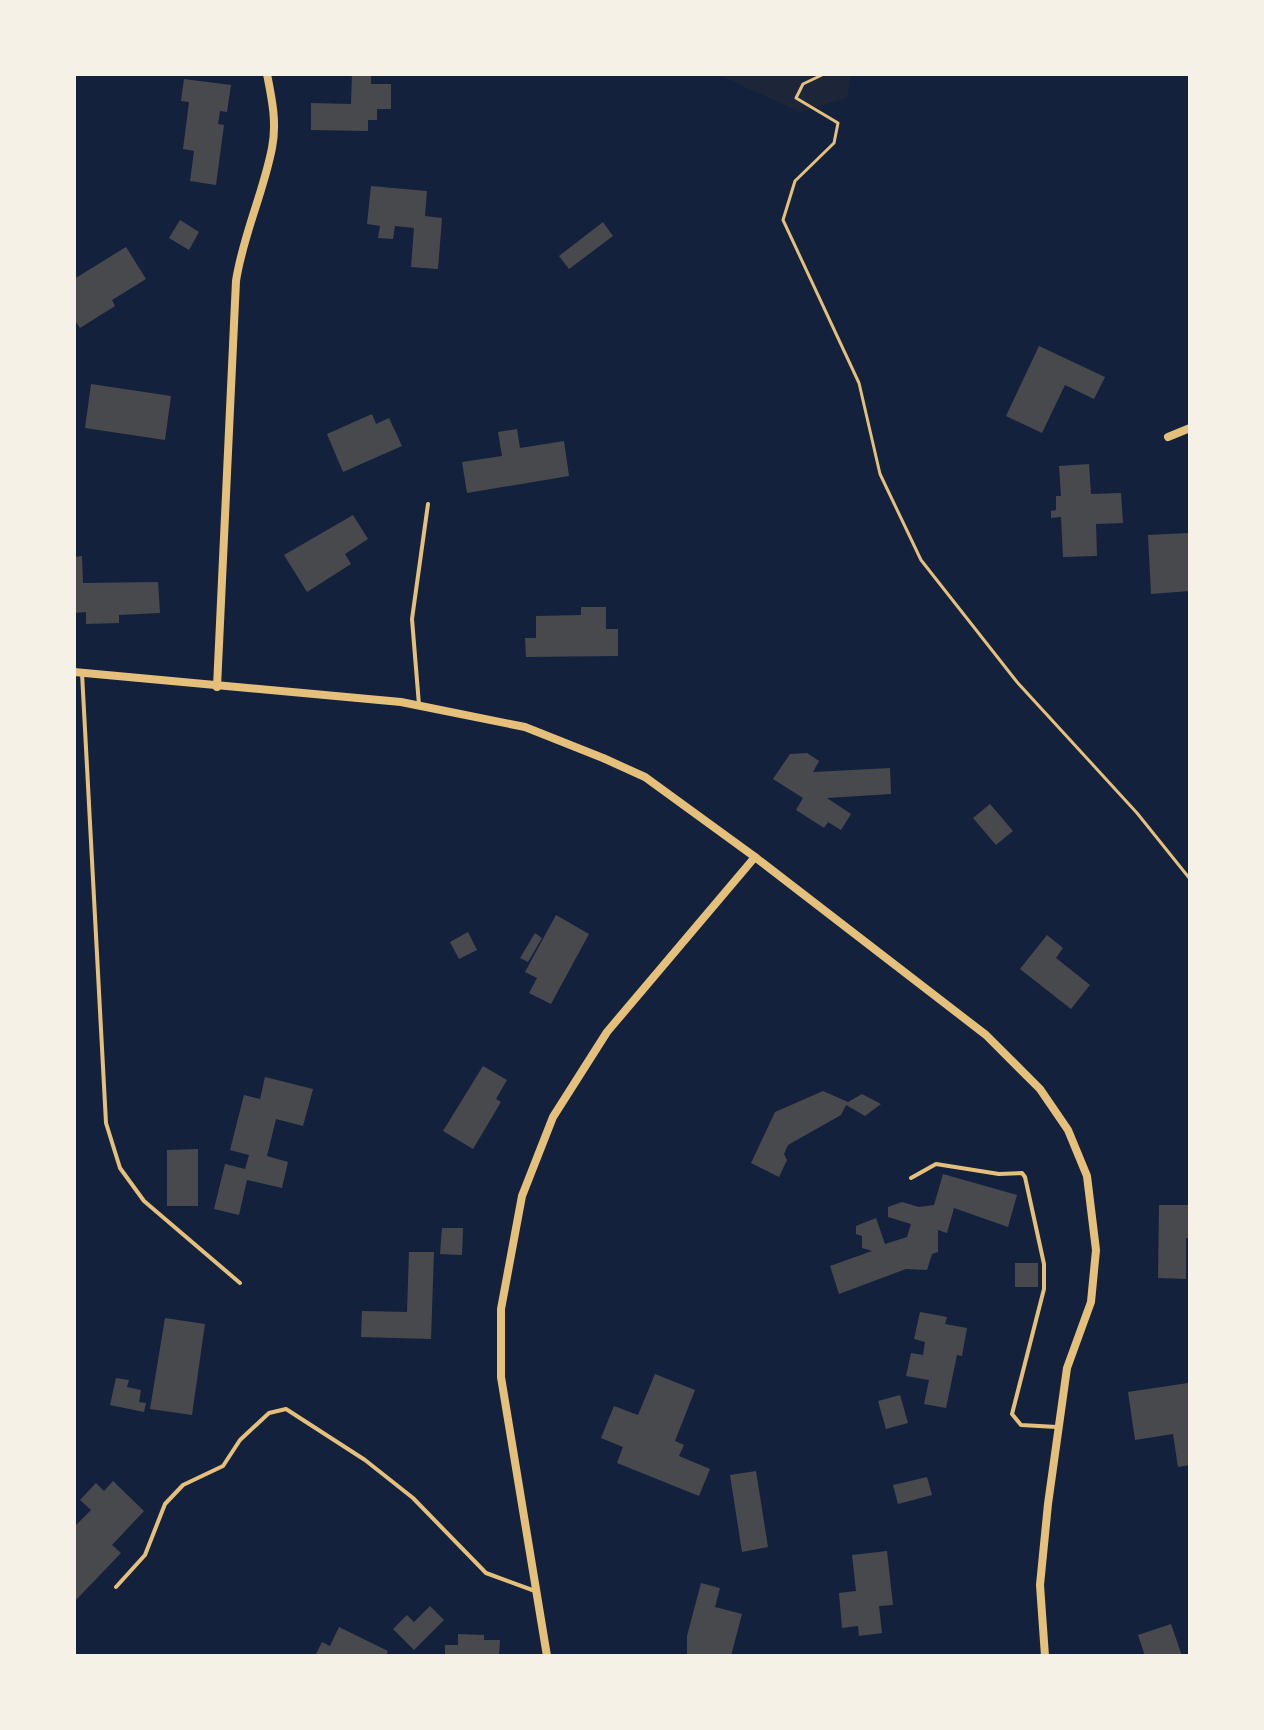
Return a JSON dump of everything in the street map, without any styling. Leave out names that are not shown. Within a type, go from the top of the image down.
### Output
[{"type":"street","points":[[217,687],[236,281],[242,245],[272,148],[274,114],[267,74]]},
{"type":"street","points":[[1168,437],[1190,428]]},
{"type":"street","points":[[78,672],[419,705],[525,727],[603,758],[645,777],[755,857],[986,1035],[1040,1089],[1068,1130],[1092,1200],[1096,1250],[1091,1302],[1067,1368],[1040,1585],[1045,1656]]},
{"type":"street","points":[[547,1656],[501,1377],[501,1309],[522,1196],[553,1117],[607,1032],[755,857]]},
{"type":"lane","points":[[419,705],[412,619],[428,504]]},
{"type":"lane","points":[[78,672],[106,1123],[120,1168],[144,1201],[240,1283]]},
{"type":"lane","points":[[911,1178],[936,1164],[999,1174],[1022,1173],[1025,1177],[1044,1264],[1044,1289],[1012,1414],[1021,1425],[1060,1427]]},
{"type":"lane","points":[[116,1587],[145,1555],[165,1504],[183,1485],[223,1466],[240,1440],[269,1413],[286,1409],[365,1460],[413,1498],[486,1573],[535,1591]]},
{"type":"path","points":[[824,74],[803,84],[796,98],[838,123],[834,143],[795,181],[783,220],[859,383],[880,474],[921,560],[1017,682],[1137,813],[1190,879]]},
{"type":"shaded area","points":[[716,74],[851,74],[847,98],[800,112]]},
{"type":"building","points":[[352,74],[371,74],[371,84],[391,84],[391,109],[377,109],[377,120],[368,120],[368,131],[311,130],[311,103],[351,104]]},
{"type":"building","points":[[184,79],[231,85],[227,112],[220,111],[218,124],[224,125],[216,185],[190,181],[194,151],[183,149],[189,102],[181,101]]},
{"type":"building","points":[[371,186],[427,191],[425,216],[442,218],[438,269],[411,267],[414,228],[395,226],[393,239],[378,238],[380,226],[367,224]]},
{"type":"building","points":[[180,220],[199,232],[189,250],[169,238]]},
{"type":"building","points":[[603,222],[613,236],[569,269],[559,256]]},
{"type":"building","points":[[126,247],[146,279],[112,300],[115,306],[80,328],[74,319],[74,279]]},
{"type":"building","points":[[1039,346],[1105,377],[1094,399],[1065,385],[1042,433],[1006,416]]},
{"type":"building","points":[[91,384],[171,396],[165,440],[85,428]]},
{"type":"building","points":[[372,414],[376,424],[389,418],[402,446],[343,472],[327,434]]},
{"type":"building","points":[[517,429],[520,448],[564,441],[569,476],[467,493],[462,462],[502,456],[498,432]]},
{"type":"building","points":[[1089,464],[1091,494],[1121,493],[1123,523],[1096,524],[1097,556],[1063,557],[1061,517],[1051,518],[1051,511],[1056,510],[1056,496],[1061,496],[1059,466]]},
{"type":"building","points":[[353,515],[368,539],[345,554],[351,564],[307,592],[284,555]]},
{"type":"building","points":[[1188,533],[1190,591],[1151,594],[1148,535]]},
{"type":"building","points":[[82,556],[83,583],[158,582],[160,613],[119,615],[119,623],[86,624],[86,612],[74,613],[74,557]]},
{"type":"building","points":[[581,607],[606,607],[606,629],[618,629],[618,656],[526,657],[525,638],[536,638],[536,616],[581,615]]},
{"type":"building","points":[[807,753],[819,761],[813,772],[890,768],[891,794],[827,798],[851,814],[841,830],[828,822],[824,828],[796,810],[803,798],[773,779],[790,754]]},
{"type":"building","points":[[990,804],[1013,831],[996,845],[973,818]]},
{"type":"building","points":[[556,915],[589,934],[551,1004],[529,993],[537,978],[525,972]]},
{"type":"building","points":[[468,932],[477,950],[459,959],[450,942]]},
{"type":"building","points":[[535,933],[542,938],[528,962],[520,958]]},
{"type":"building","points":[[1047,935],[1063,948],[1056,958],[1090,985],[1071,1009],[1020,969]]},
{"type":"building","points":[[483,1066],[507,1080],[496,1099],[501,1102],[473,1149],[443,1131]]},
{"type":"building","points":[[265,1077],[313,1089],[303,1126],[276,1119],[267,1156],[288,1162],[282,1188],[247,1180],[239,1215],[214,1209],[225,1164],[245,1169],[249,1155],[230,1150],[244,1095],[260,1099]]},
{"type":"building","points":[[823,1091],[848,1102],[862,1094],[881,1104],[865,1116],[846,1105],[841,1115],[788,1145],[784,1154],[787,1160],[779,1177],[751,1163],[775,1112]]},
{"type":"building","points":[[198,1149],[198,1206],[167,1206],[167,1150]]},
{"type":"building","points":[[943,1174],[1017,1195],[1008,1227],[954,1208],[947,1233],[938,1230],[938,1252],[932,1254],[927,1270],[906,1269],[839,1294],[830,1266],[872,1251],[862,1248],[862,1236],[856,1234],[856,1226],[876,1218],[885,1244],[907,1237],[911,1224],[888,1217],[888,1207],[902,1202],[919,1207],[934,1205]]},
{"type":"building","points":[[1159,1205],[1188,1205],[1190,1238],[1186,1238],[1186,1279],[1158,1278]]},
{"type":"building","points":[[442,1228],[463,1228],[462,1255],[440,1254]]},
{"type":"building","points":[[409,1252],[434,1252],[431,1339],[361,1337],[362,1311],[407,1312]]},
{"type":"building","points":[[1015,1263],[1038,1263],[1038,1287],[1015,1287]]},
{"type":"building","points":[[920,1312],[947,1317],[945,1324],[967,1328],[962,1356],[957,1355],[946,1408],[924,1404],[929,1380],[906,1376],[911,1353],[923,1355],[925,1342],[914,1339]]},
{"type":"building","points":[[165,1318],[205,1324],[192,1415],[150,1409]]},
{"type":"building","points":[[655,1374],[695,1390],[675,1441],[684,1445],[679,1456],[710,1469],[699,1496],[617,1463],[623,1447],[601,1438],[614,1406],[638,1415]]},
{"type":"building","points":[[116,1378],[129,1380],[127,1387],[141,1390],[139,1402],[146,1403],[144,1412],[110,1405]]},
{"type":"building","points":[[1188,1383],[1190,1465],[1178,1467],[1173,1434],[1135,1440],[1128,1392]]},
{"type":"building","points":[[900,1395],[908,1423],[886,1429],[878,1401]]},
{"type":"building","points":[[756,1471],[768,1547],[742,1552],[730,1475]]},
{"type":"building","points":[[927,1477],[932,1495],[898,1504],[893,1485]]},
{"type":"building","points":[[113,1481],[144,1511],[112,1545],[121,1553],[74,1602],[74,1527],[91,1510],[80,1500],[96,1483],[104,1491]]},
{"type":"building","points":[[887,1551],[893,1605],[879,1606],[882,1633],[859,1636],[858,1626],[842,1628],[839,1593],[856,1591],[852,1555]]},
{"type":"building","points":[[701,1583],[720,1588],[715,1607],[742,1614],[731,1656],[687,1656],[687,1636]]},
{"type":"building","points":[[430,1606],[444,1620],[414,1650],[393,1629],[407,1615],[414,1622]]},
{"type":"building","points":[[1171,1624],[1182,1656],[1145,1656],[1138,1635]]},
{"type":"building","points":[[339,1627],[388,1651],[386,1656],[315,1656],[322,1642],[330,1646]]},
{"type":"building","points":[[458,1634],[484,1635],[484,1640],[500,1640],[499,1656],[445,1656],[445,1645],[458,1645]]}]
